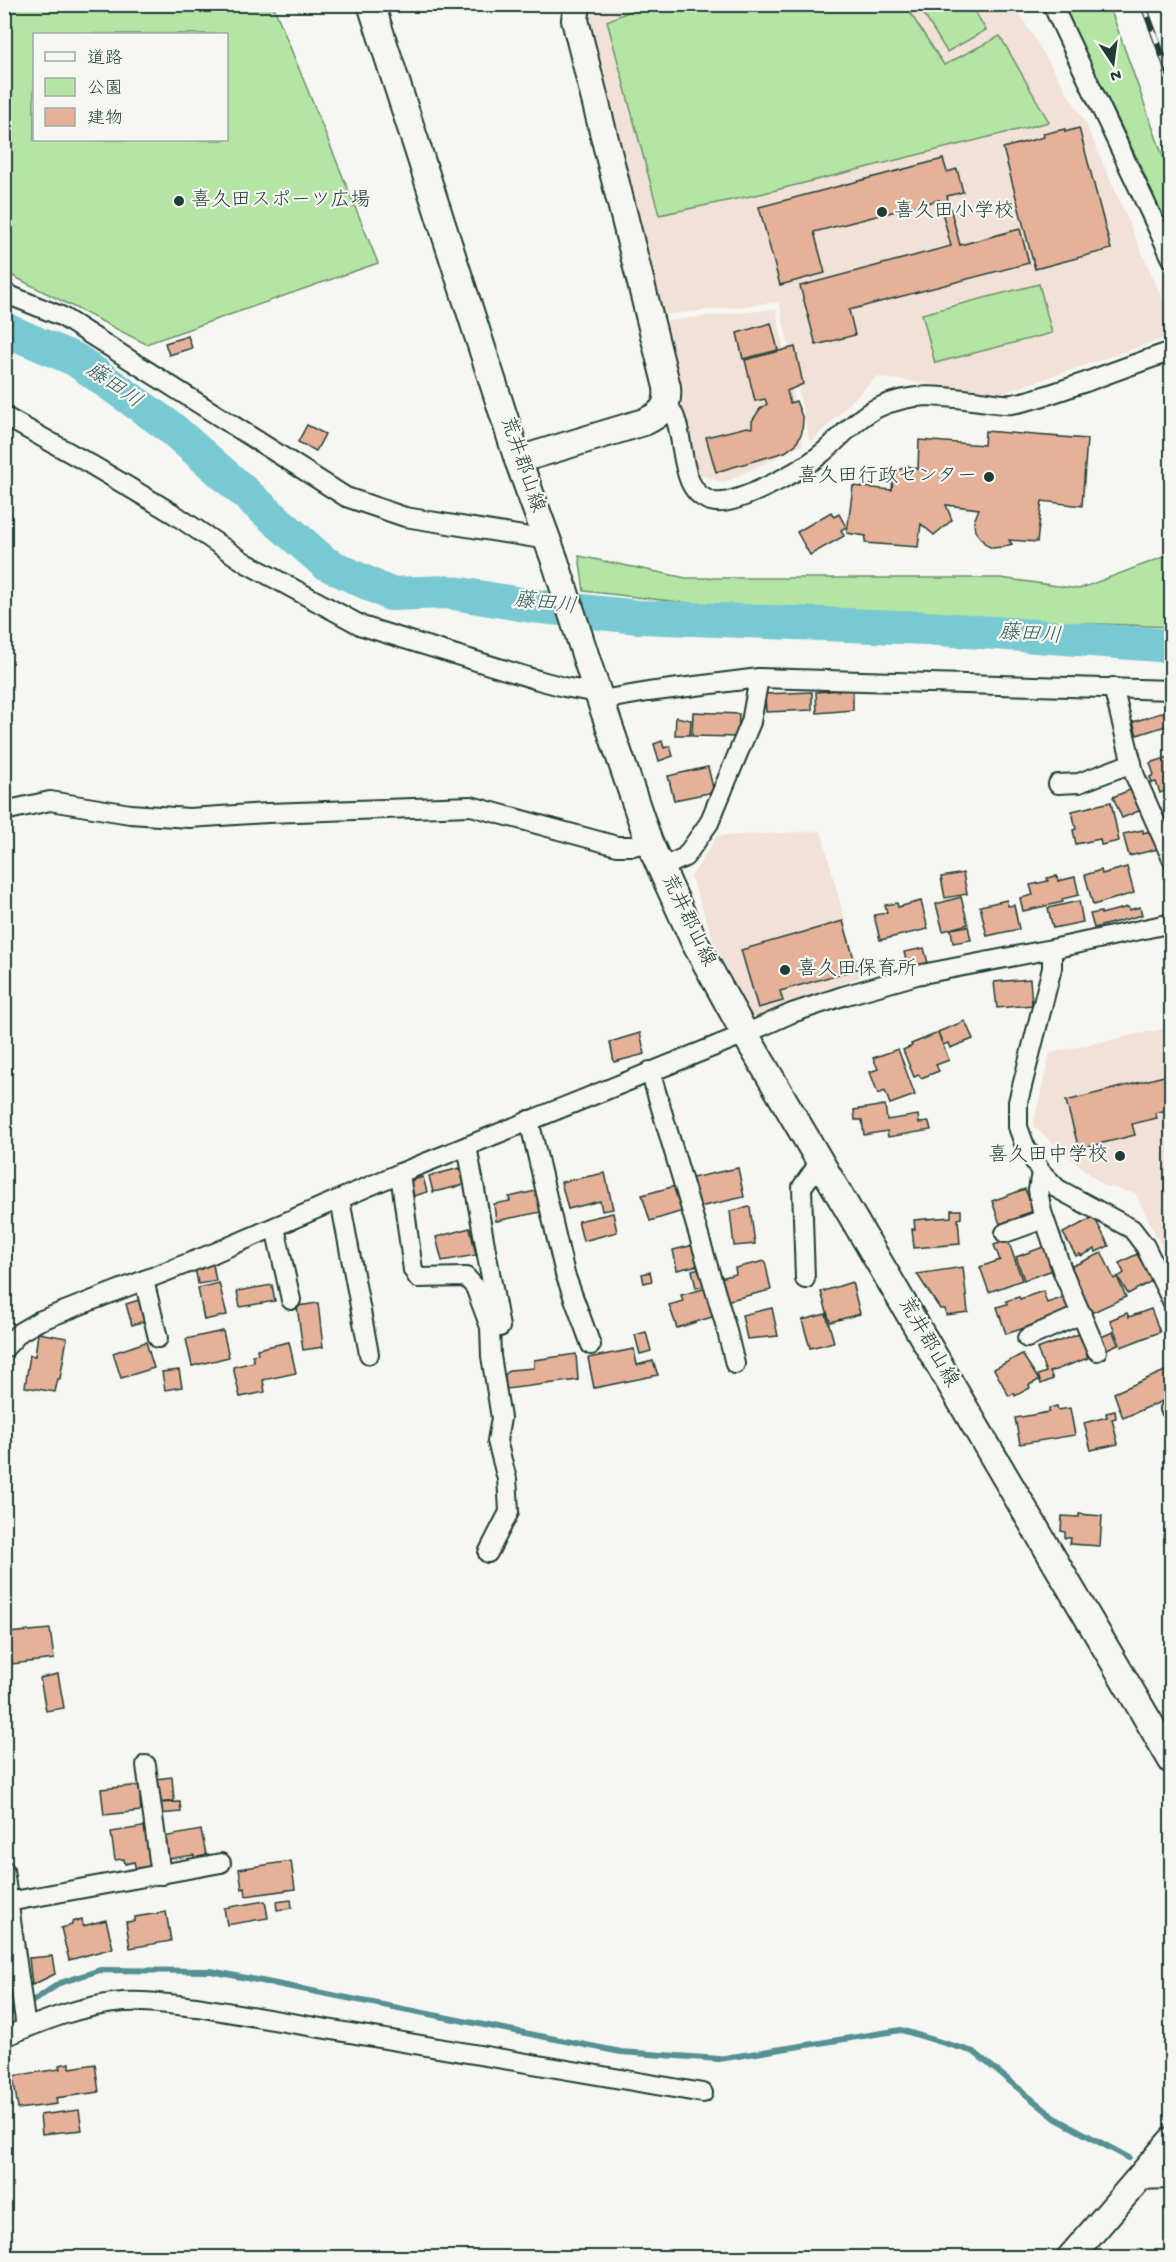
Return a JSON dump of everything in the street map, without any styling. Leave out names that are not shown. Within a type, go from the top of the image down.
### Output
[{"type":"main road","name":"荒井郡山線","points":[[371,4],[518,460],[552,551],[649,842],[695,943],[745,1034],[1172,1761]]},
{"type":"main road","points":[[518,460],[644,422],[662,412],[667,405],[667,387],[575,20],[577,4]]},
{"type":"main road","points":[[1070,2258],[1172,2140]]},
{"type":"street","points":[[1052,4],[1172,259]]},
{"type":"street","points":[[4,293],[62,316],[346,497],[405,517],[552,551]]},
{"type":"street","points":[[667,405],[674,417],[691,486],[707,500],[716,503],[748,495],[811,462],[860,420],[875,409],[894,401],[937,395],[999,404],[1028,401],[1172,351]]},
{"type":"street","points":[[4,416],[174,514],[246,563],[362,626],[564,687],[648,692],[759,678],[1172,690]]},
{"type":"street","points":[[661,868],[685,857],[709,823],[751,722],[759,678]]},
{"type":"street","points":[[1113,687],[1140,791],[1172,859]]},
{"type":"street","points":[[1058,784],[1079,783],[1131,763]]},
{"type":"street","points":[[4,811],[50,801],[130,814],[189,818],[471,806],[616,846],[633,846],[649,842]]},
{"type":"street","points":[[4,1348],[20,1332],[39,1321],[275,1227],[400,1173],[792,1013],[917,975],[1172,923]]},
{"type":"street","points":[[1052,949],[1052,968],[1018,1102],[1018,1127],[1025,1146],[1041,1172],[1058,1189],[1132,1229],[1146,1246],[1172,1301]]},
{"type":"street","points":[[650,1071],[735,1364]]},
{"type":"street","points":[[529,1120],[565,1274],[591,1345]]},
{"type":"street","points":[[467,1146],[501,1332]]},
{"type":"street","points":[[805,1279],[802,1187],[820,1162]]},
{"type":"street","points":[[1041,1172],[1038,1190],[1044,1219],[1062,1270],[1097,1351]]},
{"type":"street","points":[[400,1173],[412,1270],[418,1278],[466,1276],[475,1287],[490,1327],[491,1356],[501,1418],[497,1442],[507,1479],[508,1512],[488,1553]]},
{"type":"street","points":[[340,1200],[369,1354]]},
{"type":"street","points":[[1005,1233],[1044,1219]]},
{"type":"street","points":[[275,1227],[291,1300]]},
{"type":"street","points":[[144,1280],[158,1338]]},
{"type":"street","points":[[1027,1338],[1082,1314]]},
{"type":"street","points":[[146,1765],[160,1875]]},
{"type":"street","points":[[8,1902],[221,1863]]},
{"type":"street","points":[[4,1870],[26,2028]]},
{"type":"street","points":[[4,2037],[52,2018],[95,2006],[136,2002],[197,2007],[703,2093]]},
{"type":"street","points":[[1137,2180],[1172,2179]]},
{"type":"shaded area","name":"喜久田小学校","points":[[601,4],[1014,5],[1085,122],[1171,319],[1171,336],[1002,393],[876,377],[810,443],[779,302],[664,315],[588,10]]},
{"type":"shaded area","points":[[776,309],[803,445],[723,483],[696,473],[664,321]]},
{"type":"shaded area","points":[[821,831],[860,977],[753,1018],[715,945],[691,877],[717,836]]},
{"type":"shaded area","name":"喜久田中学校","points":[[1171,1027],[1171,1265],[1135,1193],[1104,1186],[1033,1126],[1050,1053]]},
{"type":"green space","points":[[646,4],[905,5],[944,65],[1000,36],[1049,122],[760,194],[659,215],[607,21]]},
{"type":"green space","name":"喜久田スポーツ広場","points":[[4,5],[273,5],[378,263],[146,344],[5,272]]},
{"type":"green space","points":[[918,5],[971,5],[986,30],[947,52]]},
{"type":"green space","points":[[1062,5],[1109,5],[1171,179],[1171,243],[1141,166]]},
{"type":"green space","points":[[1039,284],[1052,333],[935,363],[922,314]]},
{"type":"green space","points":[[1171,554],[1171,627],[723,607],[584,591],[579,556],[686,578],[1001,578],[1079,589]]},
{"type":"building","points":[[1079,128],[1111,249],[1035,269],[1003,148],[1044,137],[1043,134]]},
{"type":"building","points":[[943,159],[947,172],[957,169],[963,192],[947,196],[960,245],[1020,229],[1029,263],[849,310],[855,335],[816,345],[800,286],[951,246],[939,200],[814,232],[825,273],[780,285],[759,207]]},
{"type":"building","points":[[771,323],[778,350],[743,359],[737,333]]},
{"type":"building","points":[[188,336],[192,348],[169,355],[165,343]]},
{"type":"building","points":[[795,347],[803,384],[787,391],[790,403],[796,401],[803,419],[802,432],[796,444],[785,452],[716,472],[706,437],[747,427],[752,428],[752,421],[760,409],[767,404],[765,399],[755,401],[745,360]]},
{"type":"building","points":[[307,425],[325,434],[316,451],[298,442]]},
{"type":"building","points":[[985,431],[1087,439],[1082,506],[1042,501],[1037,542],[1009,540],[1012,544],[1002,547],[992,548],[986,545],[975,531],[974,521],[979,509],[946,505],[952,520],[934,535],[921,524],[918,547],[865,543],[866,536],[847,533],[853,486],[892,490],[893,478],[898,470],[908,466],[918,469],[919,440],[984,445]]},
{"type":"building","points":[[831,512],[834,517],[839,514],[846,527],[841,530],[844,536],[810,555],[797,532]]},
{"type":"building","points":[[853,689],[853,710],[817,713],[816,692]]},
{"type":"building","points":[[812,692],[812,710],[766,712],[765,694]]},
{"type":"building","points":[[1170,710],[1172,724],[1137,735],[1133,722]]},
{"type":"building","points":[[693,712],[739,714],[738,737],[692,736]]},
{"type":"building","points":[[676,717],[691,720],[690,735],[675,735]]},
{"type":"building","points":[[662,741],[664,748],[670,746],[673,756],[659,761],[654,744]]},
{"type":"building","points":[[1172,756],[1172,788],[1160,793],[1156,782],[1152,783],[1150,777],[1154,775],[1150,763]]},
{"type":"building","points":[[708,767],[714,792],[674,800],[668,776]]},
{"type":"building","points":[[1132,789],[1141,810],[1122,818],[1113,797]]},
{"type":"building","points":[[1111,802],[1119,841],[1101,845],[1100,839],[1076,844],[1073,830],[1076,829],[1072,811]]},
{"type":"building","points":[[1143,830],[1143,833],[1153,830],[1158,849],[1129,856],[1123,834]]},
{"type":"building","points":[[1127,867],[1134,893],[1093,905],[1085,875],[1101,870],[1102,874]]},
{"type":"building","points":[[963,873],[967,894],[945,898],[941,877]]},
{"type":"building","points":[[1057,876],[1058,881],[1075,877],[1079,895],[1062,899],[1063,902],[1023,911],[1020,898],[1033,895],[1030,885],[1048,881],[1047,878]]},
{"type":"building","points":[[961,897],[968,924],[943,931],[936,904]]},
{"type":"building","points":[[1007,900],[1008,906],[1014,905],[1019,929],[987,936],[980,906]]},
{"type":"building","points":[[921,901],[928,929],[880,940],[874,915],[887,913],[885,905],[897,903],[898,907]]},
{"type":"building","points":[[1079,901],[1083,922],[1053,928],[1048,908]]},
{"type":"building","points":[[1128,907],[1129,910],[1140,907],[1142,915],[1094,928],[1090,914],[1101,912],[1101,914]]},
{"type":"building","points":[[843,921],[857,969],[780,991],[783,1001],[758,1008],[741,950]]},
{"type":"building","points":[[968,926],[971,940],[953,943],[951,929]]},
{"type":"building","points":[[924,948],[928,963],[908,968],[904,952]]},
{"type":"building","points":[[1030,979],[1032,1005],[997,1008],[994,982]]},
{"type":"building","points":[[965,1021],[973,1039],[950,1048],[948,1043],[943,1045],[938,1032]]},
{"type":"building","points":[[640,1033],[645,1054],[614,1062],[610,1042]]},
{"type":"building","points":[[938,1033],[949,1060],[936,1065],[939,1071],[921,1078],[919,1075],[914,1077],[903,1050],[912,1046],[911,1044]]},
{"type":"building","points":[[898,1049],[915,1095],[890,1104],[885,1091],[878,1094],[870,1072],[878,1069],[873,1058]]},
{"type":"building","points":[[1172,1074],[1172,1109],[1155,1113],[1157,1118],[1132,1124],[1135,1135],[1079,1149],[1066,1101]]},
{"type":"building","points":[[885,1105],[887,1120],[918,1115],[919,1123],[929,1122],[931,1130],[888,1137],[887,1131],[864,1135],[862,1120],[855,1120],[854,1110]]},
{"type":"building","points":[[460,1168],[464,1185],[433,1192],[429,1176]]},
{"type":"building","points":[[738,1168],[744,1197],[699,1207],[692,1178]]},
{"type":"building","points":[[605,1173],[613,1209],[602,1211],[600,1201],[568,1209],[561,1182]]},
{"type":"building","points":[[423,1177],[427,1192],[414,1196],[410,1181]]},
{"type":"building","points":[[679,1185],[686,1210],[650,1221],[642,1195]]},
{"type":"building","points":[[1025,1189],[1034,1211],[1019,1216],[1020,1220],[1011,1223],[1010,1220],[1000,1224],[992,1201]]},
{"type":"building","points":[[536,1191],[541,1212],[496,1221],[494,1204],[510,1201],[509,1197]]},
{"type":"building","points":[[750,1207],[755,1244],[734,1246],[730,1211]]},
{"type":"building","points":[[951,1210],[961,1210],[961,1218],[958,1219],[960,1244],[914,1248],[912,1229],[915,1229],[914,1220],[951,1217]]},
{"type":"building","points":[[613,1213],[617,1232],[583,1241],[578,1221]]},
{"type":"building","points":[[1094,1217],[1109,1246],[1096,1252],[1095,1249],[1076,1256],[1063,1233]]},
{"type":"building","points":[[470,1228],[476,1255],[442,1261],[436,1237]]},
{"type":"building","points":[[1008,1240],[1022,1280],[989,1292],[980,1267],[1000,1260],[994,1245]]},
{"type":"building","points":[[694,1245],[699,1265],[677,1270],[673,1250]]},
{"type":"building","points":[[1049,1245],[1056,1269],[1024,1280],[1016,1257]]},
{"type":"building","points":[[1102,1253],[1114,1279],[1117,1277],[1126,1297],[1091,1313],[1070,1267]]},
{"type":"building","points":[[1137,1254],[1152,1281],[1128,1294],[1118,1277],[1124,1273],[1119,1263]]},
{"type":"building","points":[[765,1261],[771,1290],[725,1301],[720,1278],[736,1274],[735,1268]]},
{"type":"building","points":[[213,1264],[216,1281],[198,1284],[195,1268]]},
{"type":"building","points":[[703,1267],[707,1285],[696,1288],[692,1270]]},
{"type":"building","points":[[963,1267],[968,1312],[946,1315],[945,1309],[940,1309],[917,1274]]},
{"type":"building","points":[[650,1272],[652,1281],[644,1283],[642,1274]]},
{"type":"building","points":[[852,1282],[860,1314],[830,1322],[821,1292]]},
{"type":"building","points":[[219,1283],[227,1315],[204,1320],[198,1288]]},
{"type":"building","points":[[272,1285],[275,1301],[240,1307],[237,1291]]},
{"type":"building","points":[[707,1288],[715,1316],[677,1328],[669,1305],[683,1301],[681,1295]]},
{"type":"building","points":[[1043,1291],[1047,1303],[1064,1297],[1069,1313],[1006,1334],[997,1307],[1007,1304],[1006,1301]]},
{"type":"building","points":[[139,1300],[145,1321],[132,1325],[126,1304]]},
{"type":"building","points":[[318,1303],[323,1347],[303,1350],[297,1306]]},
{"type":"building","points":[[772,1308],[778,1336],[747,1339],[742,1315]]},
{"type":"building","points":[[1151,1309],[1160,1332],[1121,1347],[1110,1320],[1127,1313],[1129,1317]]},
{"type":"building","points":[[826,1314],[834,1342],[810,1348],[802,1320]]},
{"type":"building","points":[[223,1331],[229,1357],[192,1366],[186,1339]]},
{"type":"building","points":[[646,1332],[651,1351],[640,1354],[635,1335]]},
{"type":"building","points":[[1113,1332],[1118,1344],[1107,1349],[1101,1337]]},
{"type":"building","points":[[38,1333],[67,1338],[60,1379],[58,1379],[55,1392],[25,1387],[30,1355],[35,1356]]},
{"type":"building","points":[[1079,1334],[1088,1358],[1050,1372],[1053,1379],[1041,1384],[1038,1375],[1046,1372],[1037,1349]]},
{"type":"building","points":[[146,1342],[154,1368],[121,1378],[113,1353]]},
{"type":"building","points":[[289,1342],[296,1373],[263,1380],[265,1392],[240,1397],[233,1367],[254,1362],[252,1355],[258,1354],[257,1349]]},
{"type":"building","points":[[634,1349],[637,1365],[653,1361],[658,1375],[594,1388],[588,1358]]},
{"type":"building","points":[[576,1354],[578,1380],[506,1389],[505,1375],[510,1370],[534,1368],[534,1360]]},
{"type":"building","points":[[1022,1354],[1039,1380],[1015,1396],[1014,1393],[1009,1396],[994,1369]]},
{"type":"building","points":[[179,1370],[182,1387],[165,1390],[162,1372]]},
{"type":"building","points":[[1167,1370],[1172,1384],[1172,1397],[1123,1418],[1114,1393]]},
{"type":"building","points":[[1057,1406],[1058,1410],[1070,1408],[1075,1435],[1020,1444],[1015,1418],[1049,1412],[1049,1408]]},
{"type":"building","points":[[1115,1411],[1116,1418],[1112,1419],[1118,1444],[1091,1450],[1084,1423],[1107,1417],[1106,1413]]},
{"type":"building","points":[[4,1473],[9,1474],[6,1489],[4,1489]]},
{"type":"building","points":[[1079,1514],[1102,1516],[1100,1546],[1070,1544],[1071,1538],[1065,1538],[1065,1532],[1061,1531],[1062,1516],[1079,1517]]},
{"type":"building","points":[[50,1629],[54,1659],[12,1664],[8,1633]]},
{"type":"building","points":[[58,1674],[64,1708],[46,1711],[40,1678]]},
{"type":"building","points":[[172,1777],[174,1801],[158,1803],[155,1779]]},
{"type":"building","points":[[142,1785],[141,1811],[104,1815],[101,1789]]},
{"type":"building","points":[[180,1802],[181,1812],[159,1814],[158,1803]]},
{"type":"building","points":[[148,1826],[154,1867],[136,1870],[134,1862],[125,1864],[124,1859],[115,1860],[111,1832]]},
{"type":"building","points":[[201,1830],[207,1859],[195,1861],[194,1855],[167,1859],[163,1837]]},
{"type":"building","points":[[291,1861],[295,1889],[246,1896],[245,1888],[242,1889],[239,1869]]},
{"type":"building","points":[[291,1900],[292,1908],[277,1910],[276,1902]]},
{"type":"building","points":[[265,1901],[268,1918],[227,1925],[224,1908]]},
{"type":"building","points":[[166,1912],[171,1941],[130,1948],[126,1922],[135,1921],[135,1917]]},
{"type":"building","points":[[82,1919],[83,1926],[106,1920],[113,1948],[69,1960],[61,1928]]},
{"type":"building","points":[[52,1956],[55,1974],[32,1985],[29,1958]]},
{"type":"building","points":[[70,2063],[70,2068],[95,2064],[99,2092],[56,2098],[57,2104],[18,2109],[13,2076],[60,2069],[59,2065]]},
{"type":"building","points":[[79,2110],[82,2130],[42,2134],[40,2115]]},
{"type":"waterway","name":"藤田川","points":[[4,329],[76,360],[170,427],[325,563],[390,594],[448,592],[532,606],[639,617],[926,628],[1172,646]]},
{"type":"waterway","points":[[4,2015],[30,2003],[60,1983],[100,1970],[211,1971],[621,2052],[719,2059],[901,2030],[974,2052],[1055,2118],[1129,2158]]},
{"type":"railway","points":[[1143,4],[1172,81]]},
{"type":"place","name":"喜久田スポーツ広場","points":[[179,201]]},
{"type":"place","name":"喜久田小学校","points":[[882,212]]},
{"type":"place","name":"喜久田行政センター","points":[[989,477]]},
{"type":"place","name":"喜久田保育所","points":[[785,970]]},
{"type":"place","name":"喜久田中学校","points":[[1120,1156]]}]
